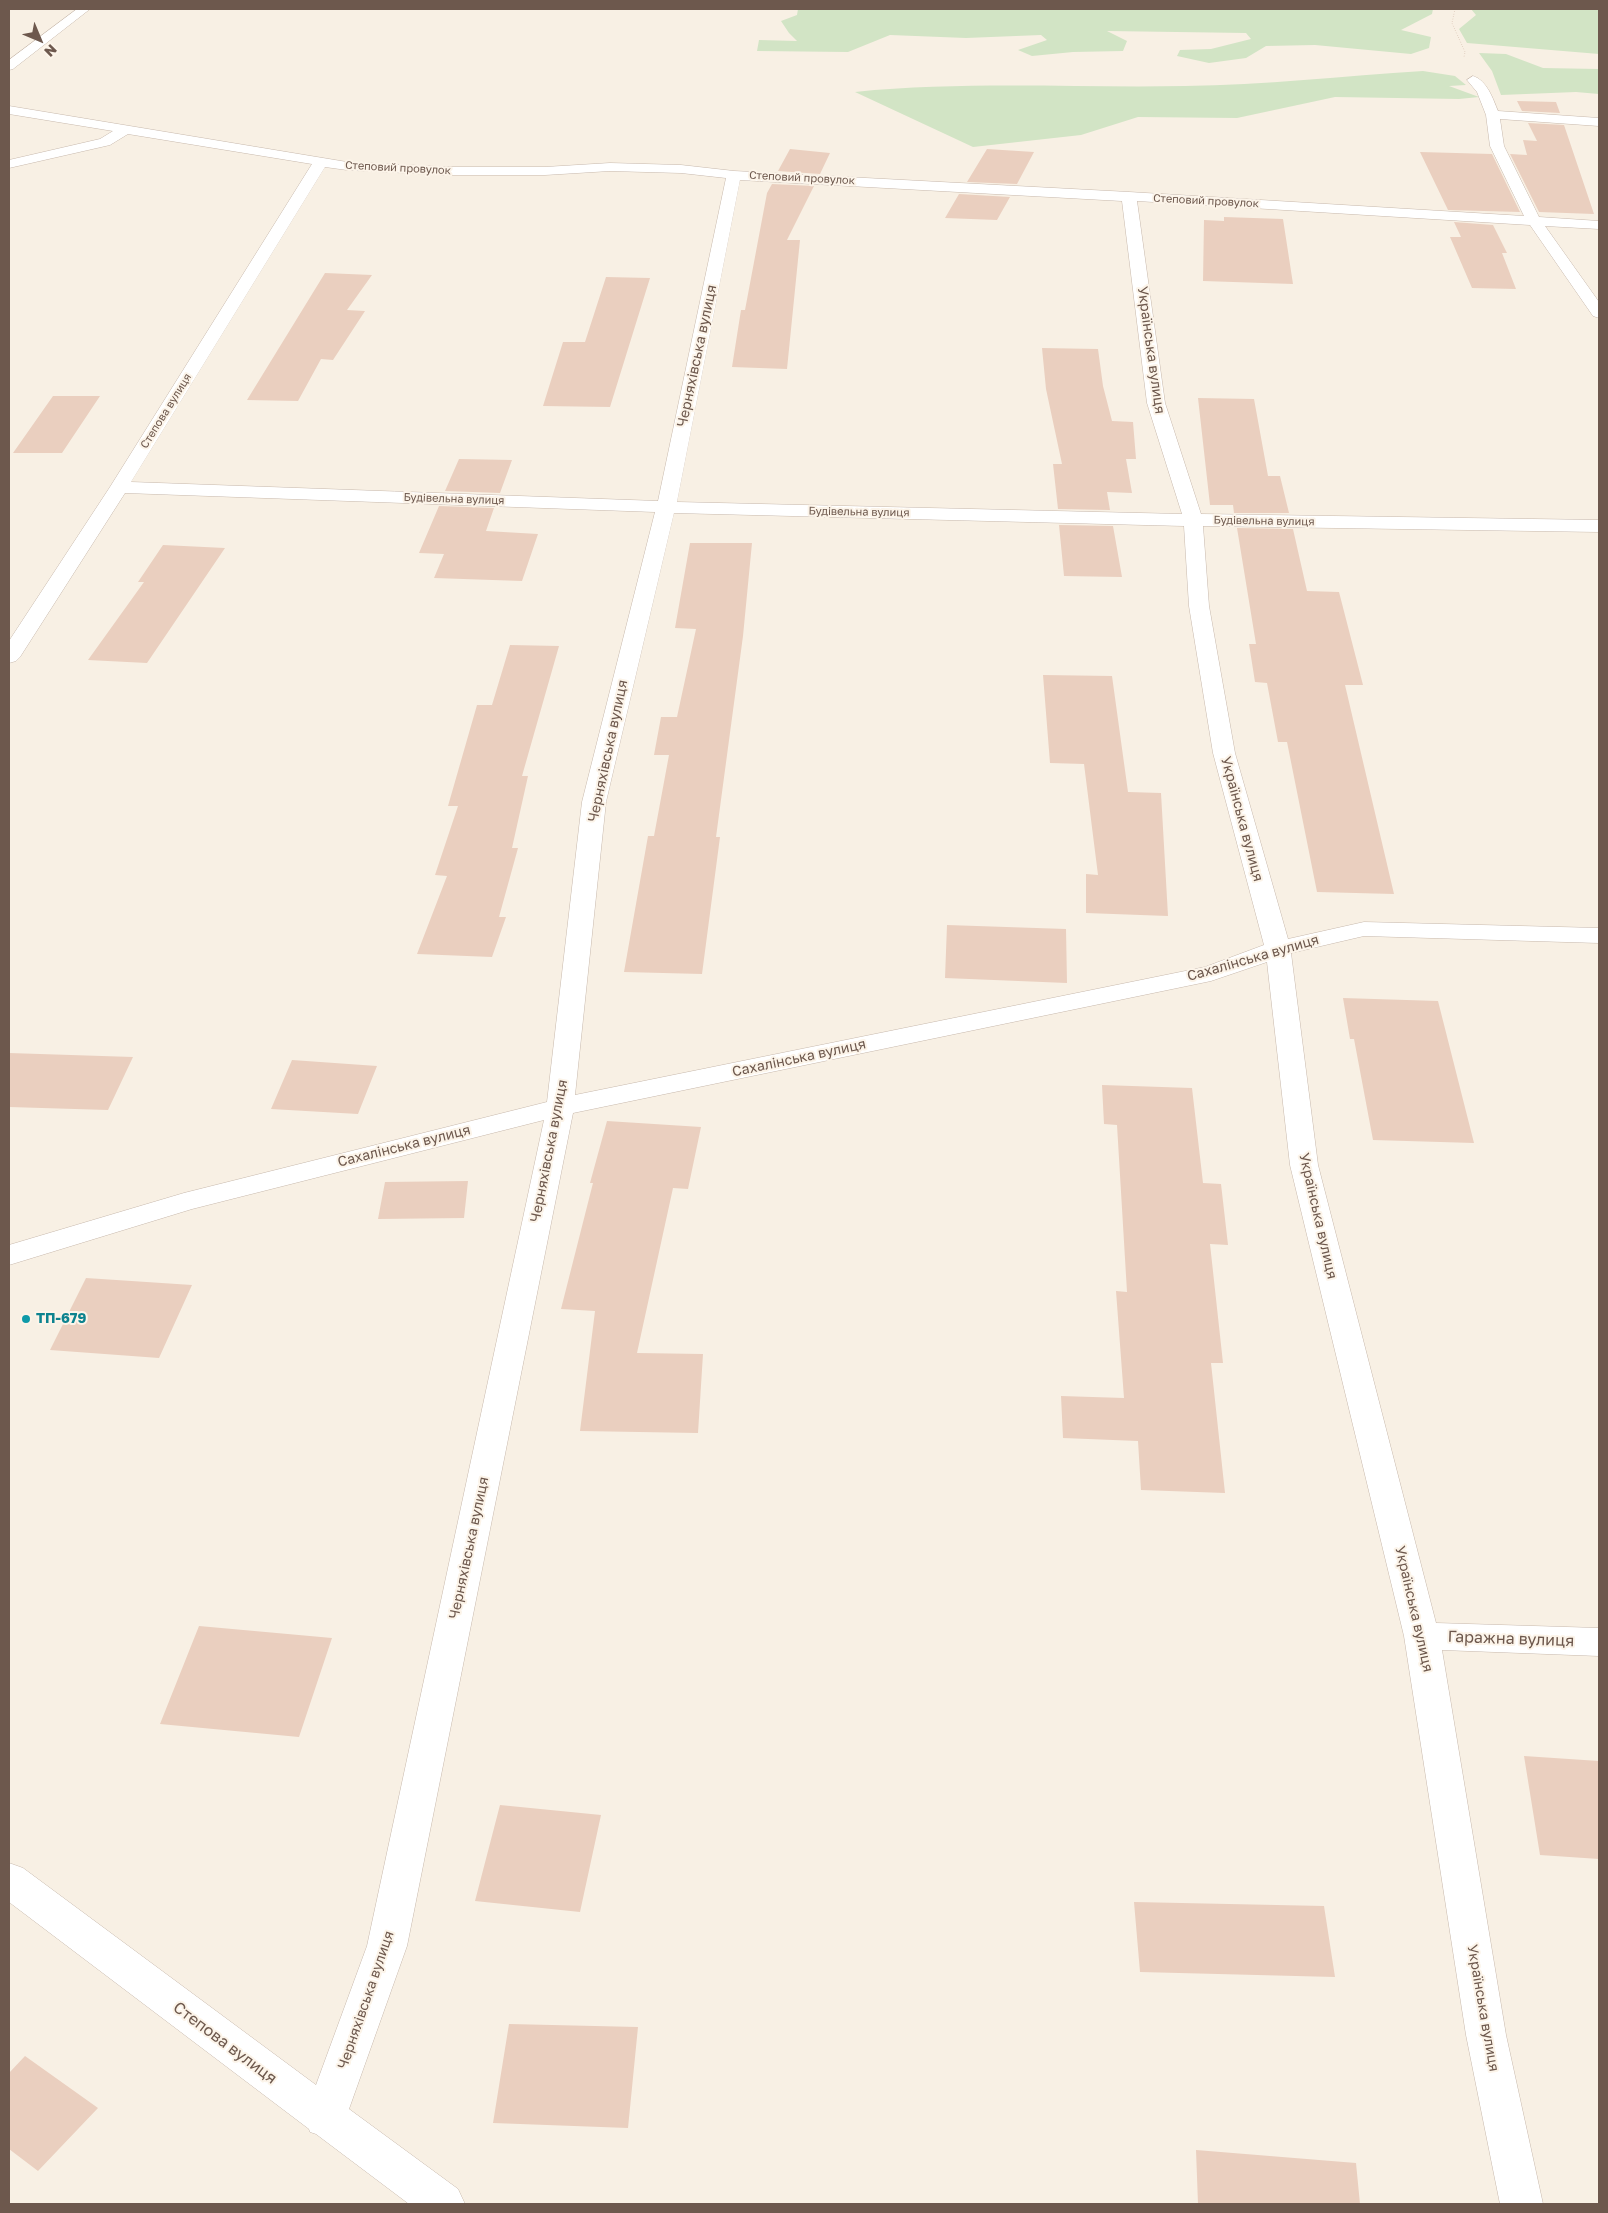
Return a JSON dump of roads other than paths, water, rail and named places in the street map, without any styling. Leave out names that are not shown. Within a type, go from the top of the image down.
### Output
[{"type":"street","points":[[9,66],[84,9]]},
{"type":"street","points":[[1474,80],[1483,91],[1493,114],[1497,146],[1534,221],[1599,313]]},
{"type":"street","name":"Степовий провулок","points":[[9,110],[272,152],[320,162],[447,171],[545,171],[610,167],[681,168],[734,175],[1129,196],[1599,225]]},
{"type":"street","points":[[1493,114],[1599,122]]},
{"type":"street","points":[[9,164],[105,142],[128,128]]},
{"type":"street","name":"Степова вулиця","points":[[9,657],[119,486],[320,162]]},
{"type":"street","name":"Черняхівська вулиця","points":[[324,2118],[387,1946],[560,1107],[594,802],[666,507],[734,175]]},
{"type":"street","name":"Українська вулиця","points":[[1129,196],[1156,403],[1193,520],[1199,606],[1224,753],[1278,948],[1304,1165],[1422,1636],[1486,2035],[1522,2204]]},
{"type":"street","name":"Будівельна вулиця","points":[[119,486],[666,507],[1193,520],[1599,526]]},
{"type":"street","name":"Сахалінська вулиця","points":[[9,1255],[184,1202],[560,1107],[1211,973],[1278,948],[1364,929],[1599,935]]},
{"type":"street","name":"Гаражна вулиця","points":[[1422,1636],[1599,1642]]},
{"type":"street","name":"Степова вулиця","points":[[9,1880],[324,2118],[443,2204]]},
{"type":"place","name":"ТП-679","points":[[26,1319]]}]
